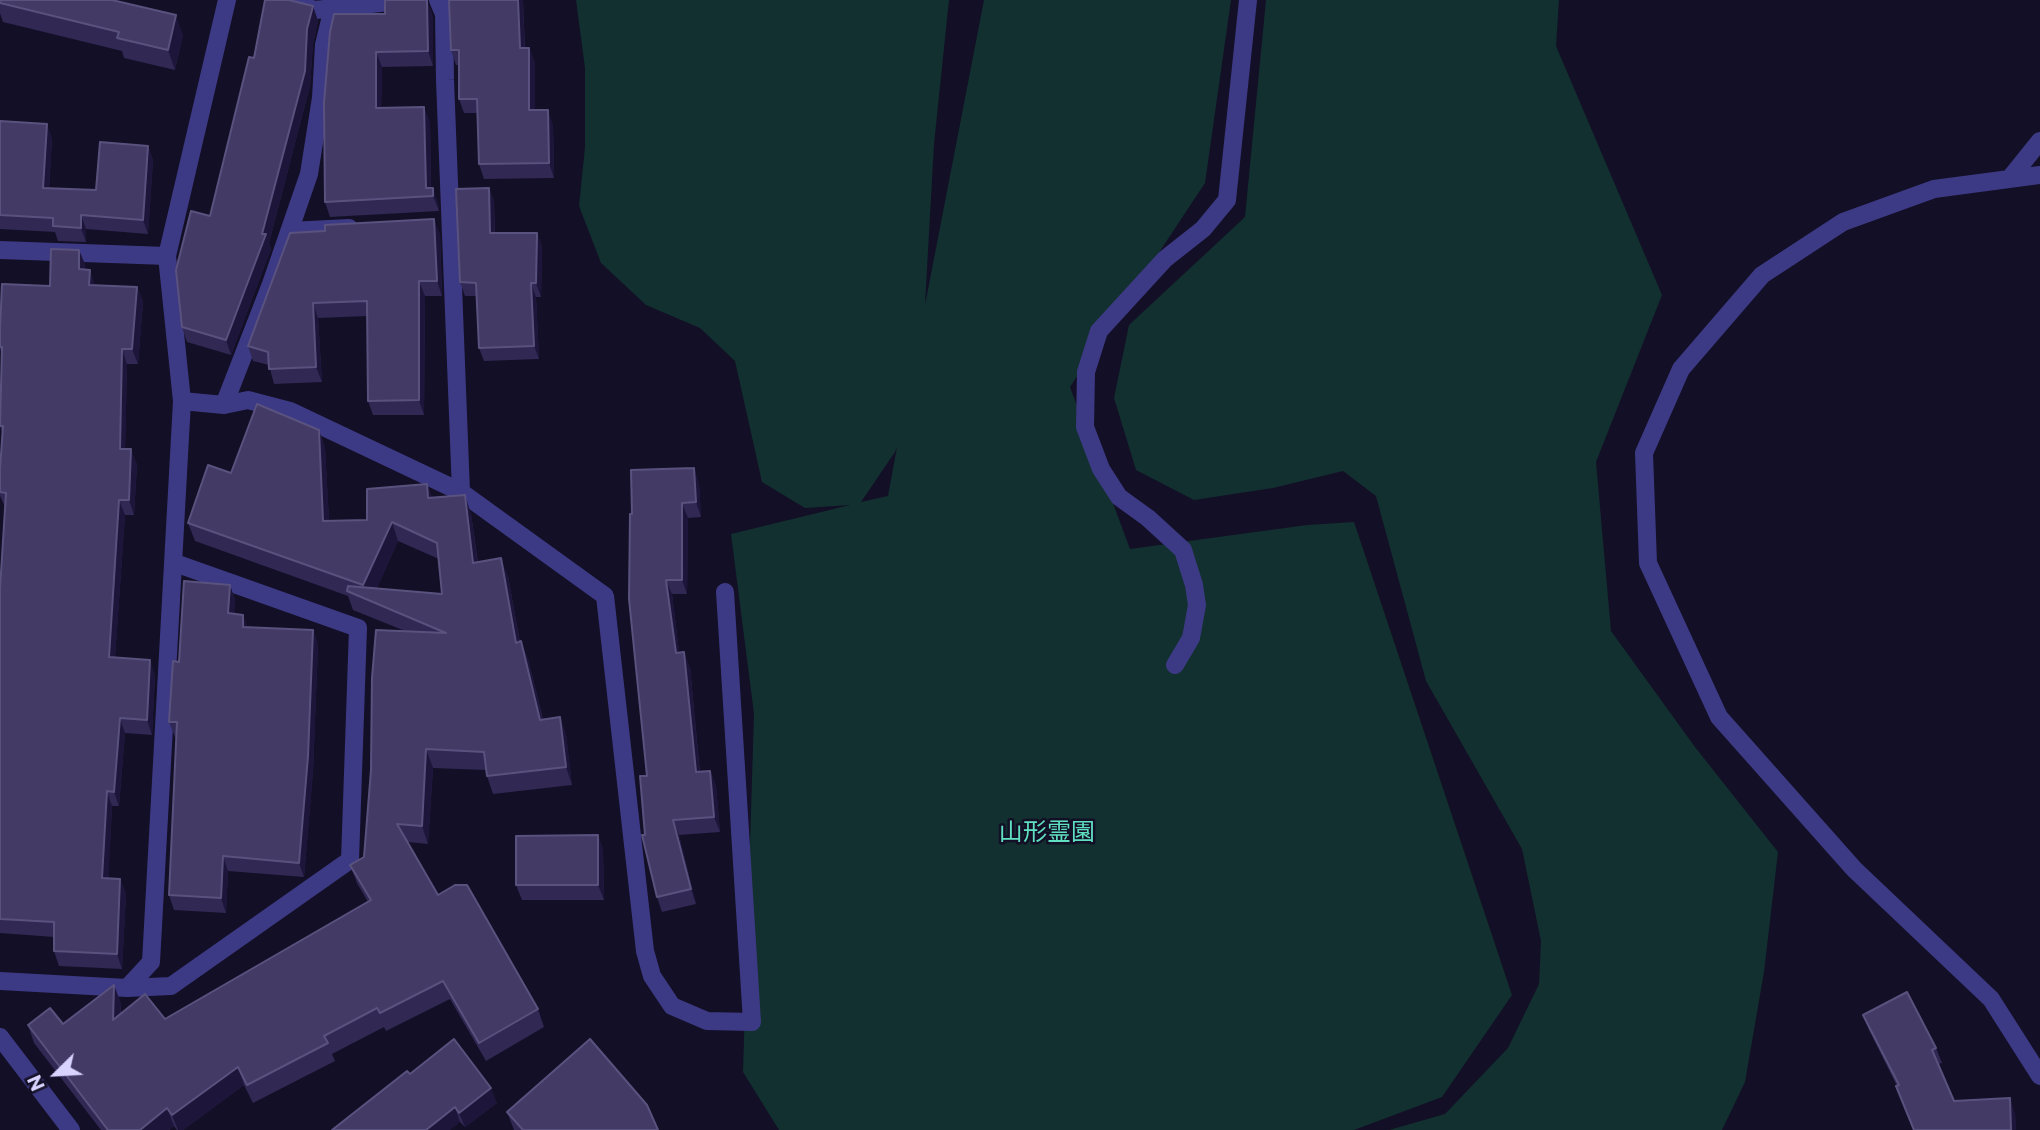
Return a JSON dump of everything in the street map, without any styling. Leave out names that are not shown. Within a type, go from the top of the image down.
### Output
[{"type":"street","points":[[127,988],[151,962],[175,563],[182,401],[167,256],[227,0]]},
{"type":"street","points":[[282,0],[315,10],[337,4],[408,0]]},
{"type":"street","points":[[438,0],[444,14],[444,223],[461,492]]},
{"type":"street","points":[[1175,666],[1191,638],[1197,606],[1194,585],[1183,550],[1148,518],[1119,497],[1101,469],[1085,427],[1086,372],[1098,331],[1165,259],[1203,229],[1227,200],[1248,0]]},
{"type":"street","points":[[224,405],[309,174],[321,98],[324,44],[337,4]]},
{"type":"street","points":[[2011,177],[2040,141]]},
{"type":"street","points":[[2040,175],[1934,188],[1843,222],[1762,275],[1681,369],[1644,453],[1648,563],[1719,718],[1854,869],[1991,999],[2040,1076]]},
{"type":"street","points":[[290,231],[370,226]]},
{"type":"street","points":[[0,250],[167,256]]},
{"type":"street","points":[[182,401],[224,405],[248,400],[290,411],[461,492],[605,596],[645,951],[652,976],[672,1006],[707,1021],[752,1022],[725,592]]},
{"type":"street","points":[[0,981],[127,988],[171,986],[350,860],[358,628],[175,563]]},
{"type":"street","points":[[0,1037],[71,1130]]},
{"type":"green space","name":"山形霊園","points":[[576,0],[949,0],[934,144],[925,305],[984,0],[1231,0],[1205,183],[1070,387],[1130,549],[1307,525],[1354,522],[1512,995],[1442,1097],[1354,1130],[779,1130],[743,1072],[754,714],[731,534],[850,505],[805,508],[762,482],[735,361],[700,328],[646,305],[601,263],[579,206],[585,147],[585,68]],"holes":[[[897,447],[888,496],[861,502]]]},
{"type":"green space","points":[[1266,0],[1559,0],[1556,46],[1662,295],[1596,462],[1611,631],[1695,747],[1778,852],[1764,972],[1745,1082],[1722,1130],[1389,1130],[1445,1114],[1508,1048],[1539,984],[1541,941],[1522,849],[1426,681],[1376,496],[1343,471],[1273,488],[1194,500],[1136,470],[1114,398],[1129,325],[1245,217]]},
{"type":"building","points":[[0,0],[112,0],[176,15],[168,50],[117,38],[119,32],[0,3]]},
{"type":"building","points":[[265,0],[289,0],[313,6],[307,29],[305,71],[262,234],[266,234],[226,340],[182,327],[176,270],[191,211],[210,216],[249,57],[254,58]]},
{"type":"building","points":[[385,0],[427,0],[428,51],[376,52],[376,108],[424,107],[426,188],[433,188],[433,196],[325,202],[324,103],[334,14],[385,14]]},
{"type":"building","points":[[449,0],[518,0],[520,48],[529,48],[529,110],[548,110],[549,163],[479,164],[477,99],[459,99],[459,50],[451,50]]},
{"type":"building","points":[[0,121],[47,124],[43,188],[96,190],[100,142],[148,146],[143,220],[81,215],[81,228],[53,226],[53,218],[0,215]]},
{"type":"building","points":[[489,188],[490,233],[537,233],[536,283],[531,283],[534,346],[479,348],[476,283],[460,282],[456,189]]},
{"type":"building","points":[[434,219],[437,281],[419,281],[419,400],[368,401],[367,301],[313,303],[316,367],[269,369],[268,352],[248,346],[290,233],[325,231],[325,225]]},
{"type":"building","points":[[51,249],[79,250],[79,269],[90,270],[89,285],[137,287],[132,349],[122,349],[120,449],[131,449],[129,500],[119,500],[109,657],[150,660],[147,720],[120,718],[114,792],[107,791],[102,878],[120,879],[117,954],[54,951],[54,922],[0,919],[0,589],[6,493],[0,492],[3,426],[0,426],[2,284],[50,286]]},
{"type":"building","points":[[257,404],[319,430],[323,521],[367,520],[367,489],[427,484],[428,498],[465,495],[473,563],[501,558],[516,643],[521,641],[540,720],[560,717],[566,767],[487,776],[484,752],[426,749],[422,826],[397,824],[438,895],[455,885],[467,885],[538,1009],[479,1043],[443,981],[380,1013],[377,1008],[324,1036],[328,1043],[247,1085],[238,1067],[172,1115],[167,1108],[140,1130],[108,1130],[28,1025],[50,1008],[63,1024],[114,985],[113,1020],[145,994],[165,1019],[371,900],[350,865],[364,857],[371,770],[372,678],[376,630],[446,633],[347,591],[348,586],[442,594],[437,543],[392,522],[363,585],[188,523],[208,465],[231,473]]},
{"type":"building","points":[[694,468],[696,502],[682,503],[682,580],[666,580],[676,653],[684,652],[696,772],[710,771],[714,817],[673,820],[691,889],[657,897],[642,835],[645,835],[640,776],[647,776],[629,599],[631,470]]},
{"type":"building","points":[[184,581],[230,585],[228,613],[243,615],[243,627],[313,630],[308,756],[299,863],[223,856],[221,898],[169,895],[177,722],[169,722],[173,661],[179,662]]},
{"type":"building","points":[[598,835],[598,885],[516,885],[516,836]]},
{"type":"building","points":[[1907,992],[1936,1048],[1932,1050],[1954,1101],[2010,1098],[2011,1130],[1914,1130],[1896,1086],[1899,1085],[1863,1015]]},
{"type":"building","points":[[454,1039],[491,1088],[459,1113],[455,1107],[426,1130],[332,1130],[407,1071],[410,1074]]},
{"type":"building","points":[[590,1039],[647,1105],[658,1130],[523,1130],[507,1112]]}]
